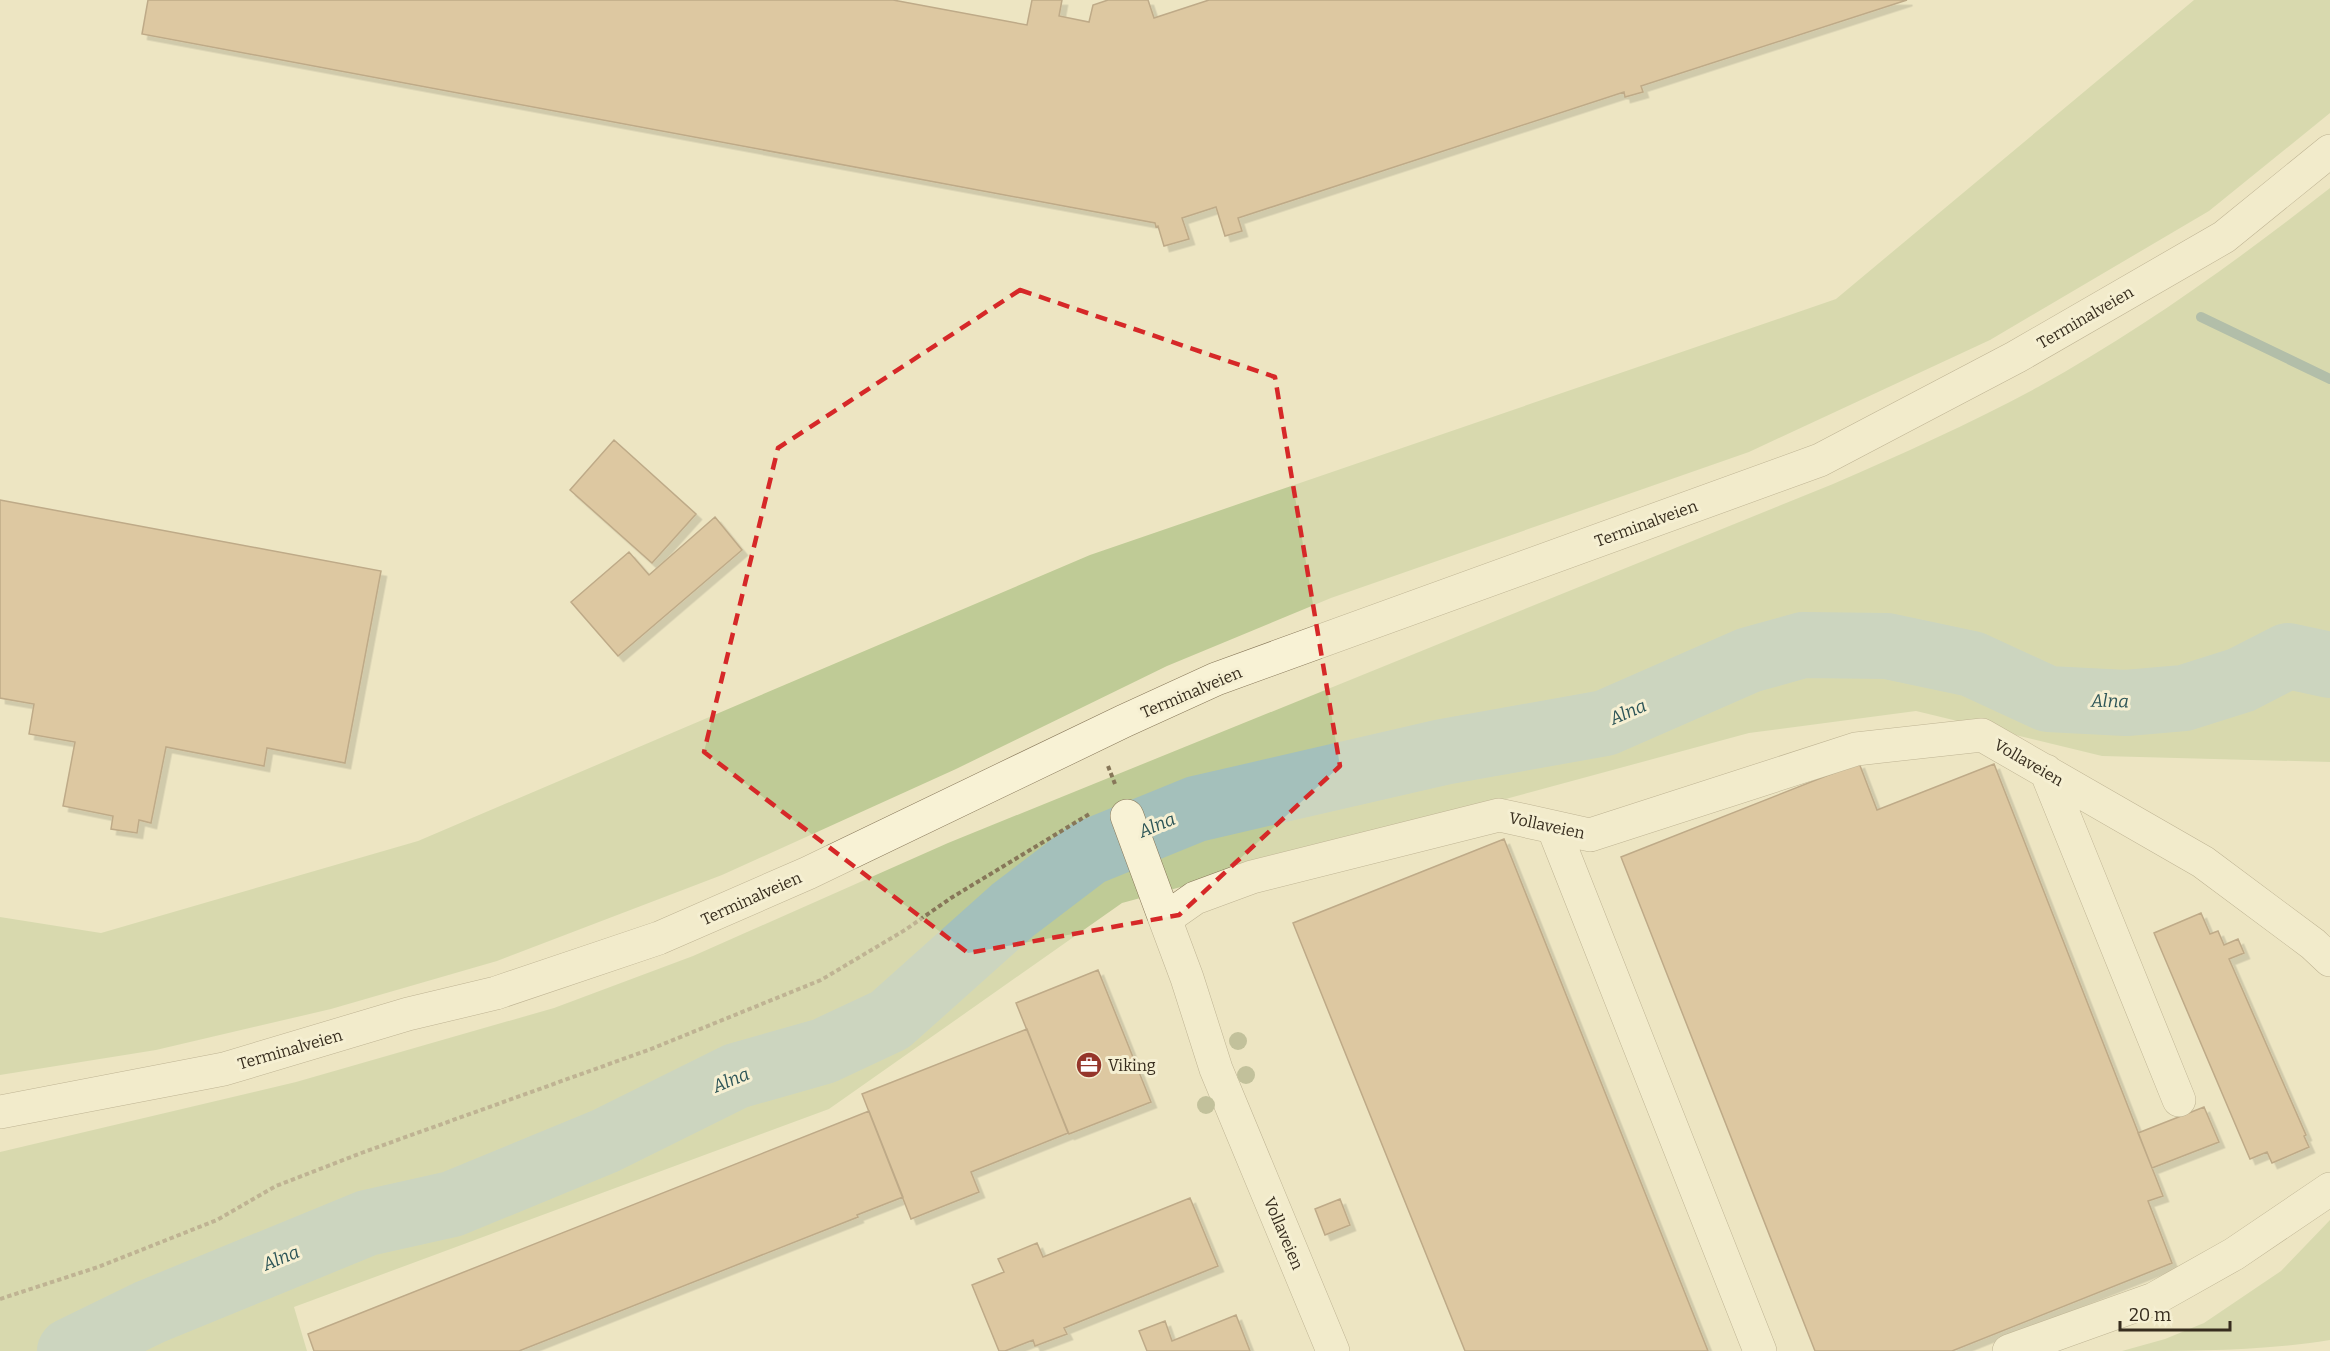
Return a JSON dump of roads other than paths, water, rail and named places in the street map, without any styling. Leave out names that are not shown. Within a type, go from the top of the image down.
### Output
[{"type":"street","name":"Terminalveien","points":[[0,1112],[224,1069],[408,1014],[496,993],[659,938],[808,873],[1216,679],[1820,460],[2016,357],[2224,237],[2330,151]]},
{"type":"street","name":"Vollaveien","points":[[1333,1351],[1216,1069],[1187,978],[1165,919],[1195,898],[1252,877],[1499,815],[1590,835],[1856,748],[1982,735],[2204,862],[2313,944],[2330,960]]},
{"type":"street","points":[[2046,771],[2179,1100]]},
{"type":"street","points":[[1115,806],[1145,865],[1165,919]]},
{"type":"street","points":[[1553,827],[1760,1351]]},
{"type":"street","points":[[2008,1351],[2154,1299],[2234,1254],[2330,1189]]},
{"type":"water","name":"Alna","points":[[1096,833],[1111,862],[1058,893],[1018,924],[983,956],[960,984],[935,1008],[899,1035],[883,1007],[1011,893]]},
{"type":"waterway","points":[[2201,317],[2330,379]]},
{"type":"waterway","name":"Alna","points":[[70,1351],[150,1312],[367,1223],[452,1204],[605,1141],[736,1076],[824,1051],[890,1020],[1013,910],[1088,853],[1196,809],[1443,752],[1605,723],[1749,660],[1803,645],[1887,646],[1972,664],[2048,699],[2126,703],[2184,698],[2241,680],[2288,656],[2330,665]]},
{"type":"place","name":"Viking","points":[[1089,1065]]}]
